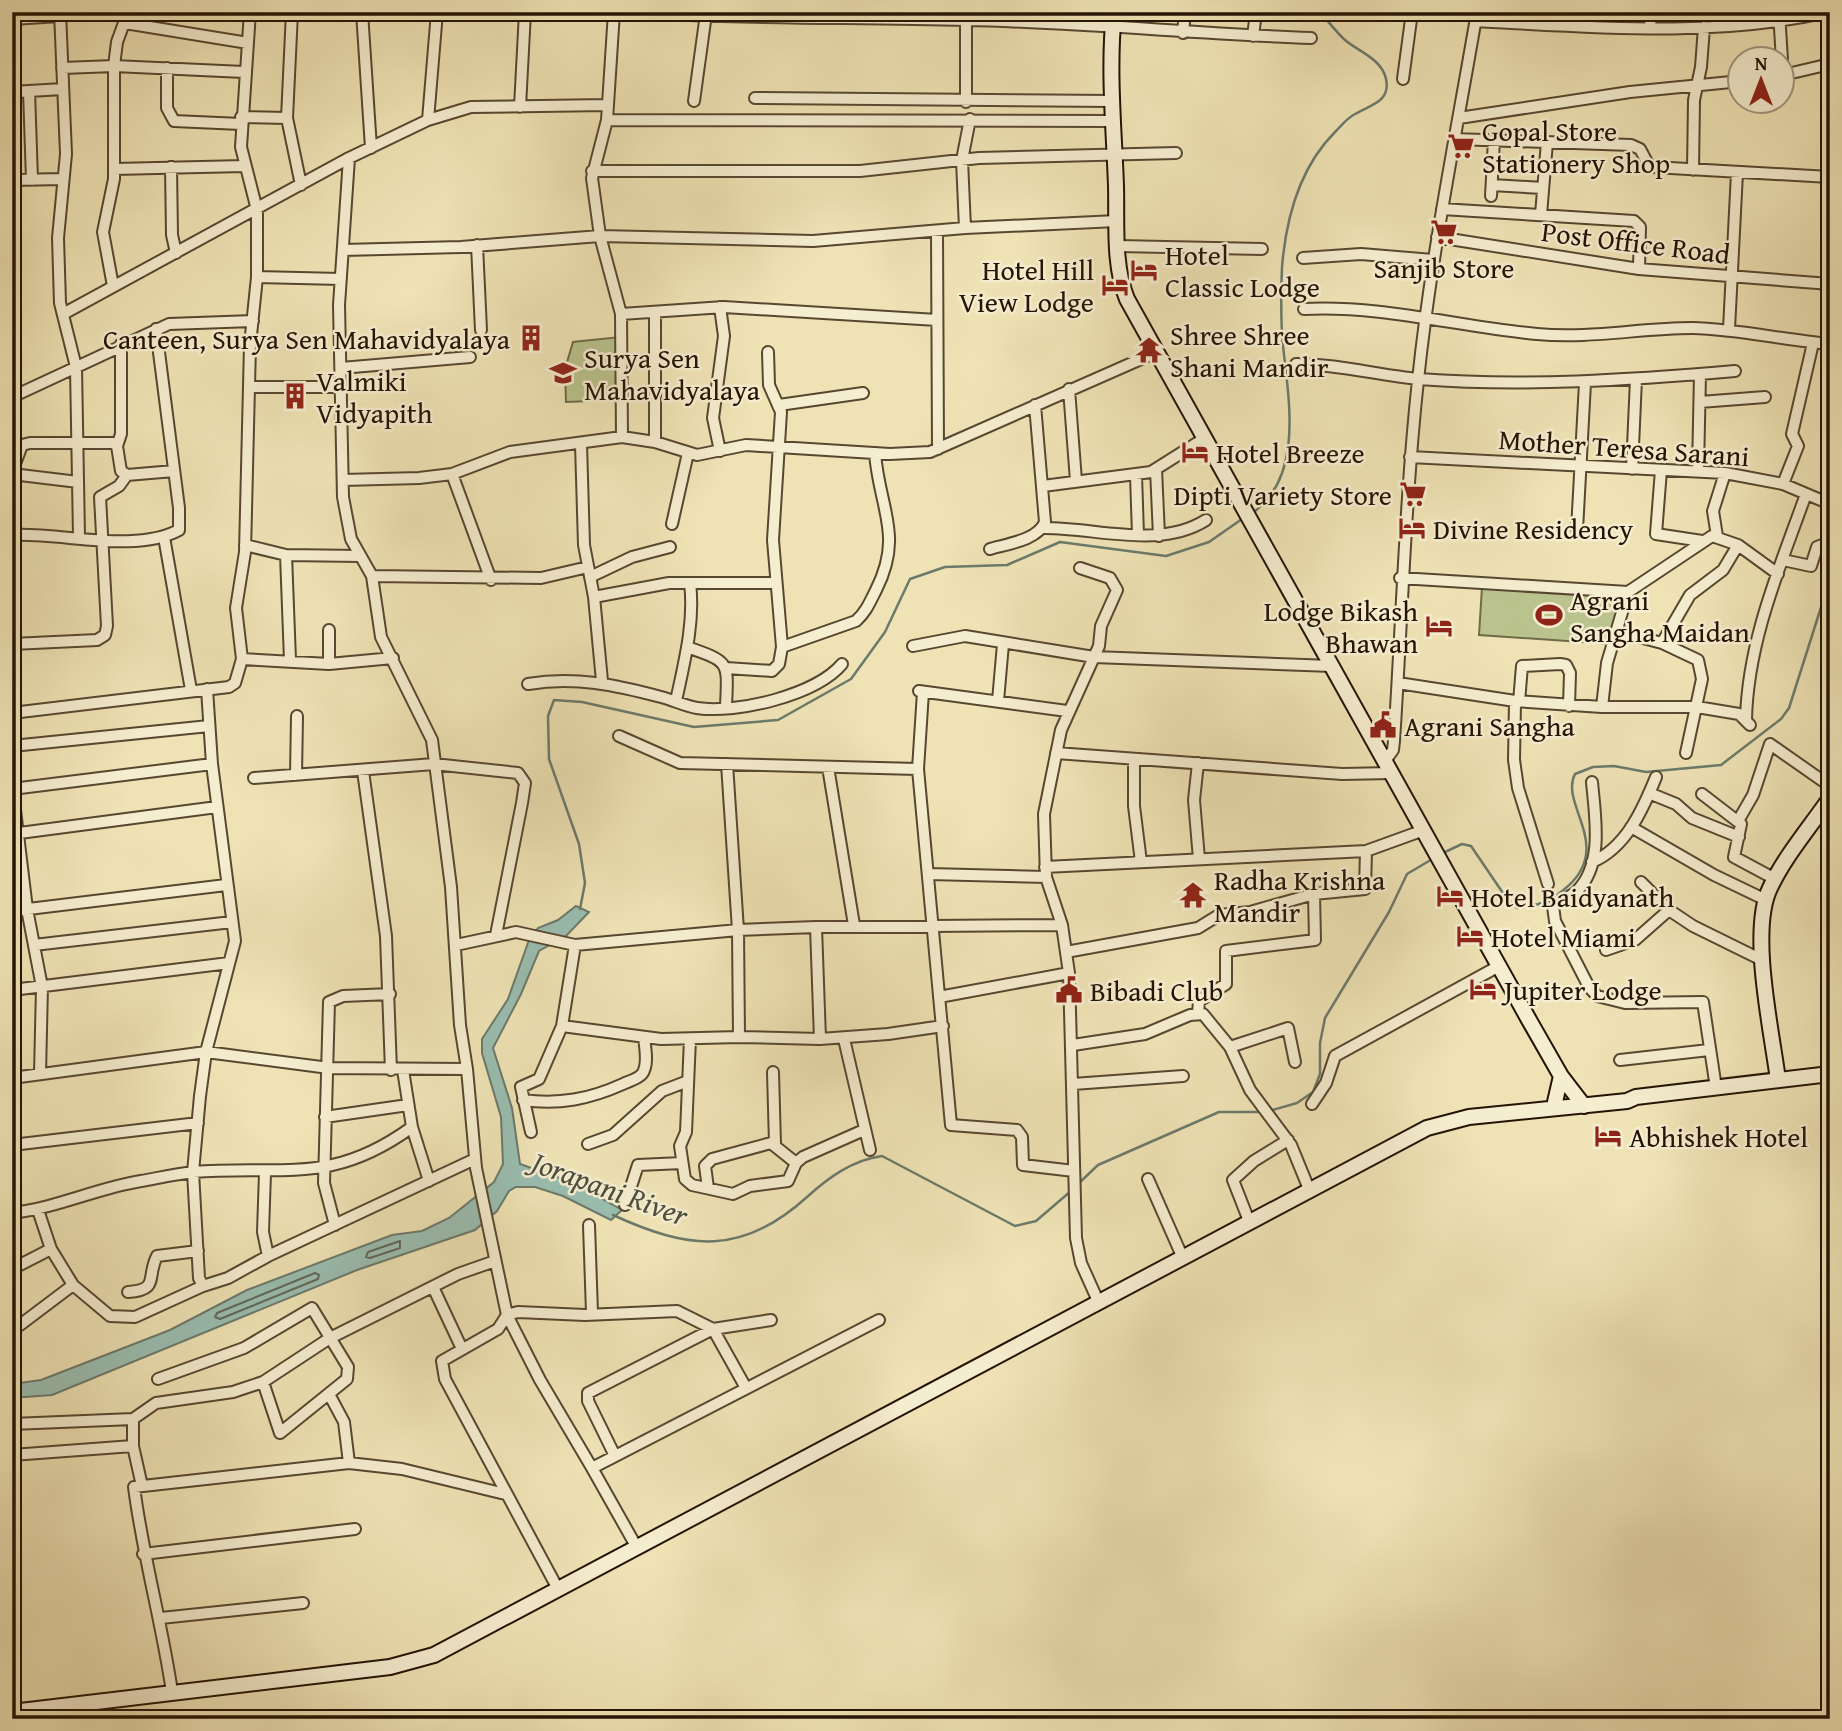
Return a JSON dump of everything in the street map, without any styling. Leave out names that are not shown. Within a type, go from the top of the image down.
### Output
[{"type":"main road","points":[[1114,19],[1114,154],[1118,246],[1124,292],[1499,966],[1577,1094]]},
{"type":"main road","points":[[1778,1080],[1764,961],[1762,924],[1766,900],[1775,879],[1830,798]]},
{"type":"main road","points":[[12,1712],[405,1664],[448,1650],[636,1546],[1427,1128],[1469,1117],[1537,1108],[1577,1094],[1626,1094],[1636,1097],[1830,1074]]},
{"type":"main road","points":[[1537,1108],[1544,1103],[1577,1094]]},
{"type":"main road","points":[[1555,1102],[1577,1094]]},
{"type":"street","points":[[12,713],[224,688],[235,683],[242,659],[236,608],[245,545],[248,387],[257,277],[257,209],[244,166],[241,120],[250,12]]},
{"type":"street","points":[[292,12],[287,118],[301,185]]},
{"type":"street","points":[[362,12],[364,80],[371,148]]},
{"type":"street","points":[[428,120],[437,12]]},
{"type":"street","points":[[520,107],[525,12]]},
{"type":"street","points":[[614,12],[607,120],[592,171],[600,236],[621,314],[622,437]]},
{"type":"street","points":[[620,12],[1114,19],[1183,33],[1311,38]]},
{"type":"street","points":[[1183,33],[1185,12]]},
{"type":"street","points":[[1254,36],[1256,12]]},
{"type":"street","points":[[1403,79],[1412,12]]},
{"type":"street","points":[[1550,25],[1551,12]]},
{"type":"street","points":[[1650,27],[1651,12]]},
{"type":"street","points":[[1056,753],[1342,774],[1388,767],[1393,750],[1401,578],[1418,379],[1433,260],[1477,17],[1550,25],[1704,27],[1828,12]]},
{"type":"street","points":[[12,19],[60,14],[66,154],[58,238],[60,303],[76,366],[79,537]]},
{"type":"street","points":[[694,101],[706,15]]},
{"type":"street","points":[[966,102],[967,16]]},
{"type":"street","points":[[113,286],[103,232],[114,169],[114,66],[117,42],[127,17],[248,43]]},
{"type":"street","points":[[1779,18],[1781,46]]},
{"type":"street","points":[[1693,170],[1696,88],[1704,27]]},
{"type":"street","points":[[1797,72],[1830,64]]},
{"type":"street","points":[[62,68],[114,66],[244,72]]},
{"type":"street","points":[[167,68],[167,108],[174,121],[287,118]]},
{"type":"street","points":[[1459,118],[1630,92],[1727,83]]},
{"type":"street","points":[[12,92],[63,89]]},
{"type":"street","points":[[29,91],[32,180]]},
{"type":"street","points":[[755,98],[966,102],[1113,101]]},
{"type":"street","points":[[63,314],[349,158],[428,120],[471,107],[606,105]]},
{"type":"street","points":[[965,228],[962,160],[971,119]]},
{"type":"street","points":[[607,120],[1113,121]]},
{"type":"street","points":[[1455,139],[1631,145],[1640,149],[1650,167],[1830,177]]},
{"type":"street","points":[[1494,140],[1492,190],[1543,188]]},
{"type":"street","points":[[1541,215],[1547,142]]},
{"type":"street","points":[[592,171],[860,171],[962,160],[1175,153]]},
{"type":"street","points":[[349,158],[341,279],[343,480],[351,539],[372,576],[381,637],[432,740],[456,945],[460,1025],[476,1163],[489,1232],[507,1315],[540,1380],[636,1546]]},
{"type":"street","points":[[114,169],[244,166]]},
{"type":"street","points":[[171,167],[172,235],[176,253]]},
{"type":"street","points":[[1728,329],[1737,173]]},
{"type":"street","points":[[12,180],[64,179]]},
{"type":"street","points":[[1442,209],[1638,223],[1639,269]]},
{"type":"street","points":[[343,250],[477,245],[600,236],[813,241],[965,228],[1117,221]]},
{"type":"street","points":[[937,232],[938,449]]},
{"type":"street","name":"Post Office Road","points":[[1437,237],[1639,269],[1830,284]]},
{"type":"street","points":[[477,245],[481,330]]},
{"type":"street","points":[[1118,246],[1262,248]]},
{"type":"street","points":[[1303,258],[1361,254],[1433,260]]},
{"type":"street","points":[[257,277],[341,279]]},
{"type":"street","points":[[621,314],[720,307],[937,320]]},
{"type":"street","points":[[720,307],[724,336],[713,418],[720,451]]},
{"type":"street","points":[[1304,309],[1356,309],[1541,334],[1621,335],[1665,329],[1728,329],[1830,344]]},
{"type":"street","points":[[654,312],[654,442]]},
{"type":"street","points":[[12,397],[156,329],[191,322],[253,321]]},
{"type":"street","points":[[12,535],[125,541],[164,537],[179,530],[156,329]]},
{"type":"street","points":[[1783,484],[1798,446],[1792,434],[1813,343]]},
{"type":"street","points":[[121,344],[121,434],[117,446],[121,471],[127,475],[174,471]]},
{"type":"street","points":[[726,668],[772,671],[779,664],[782,648],[773,540],[779,405],[769,385],[768,352]]},
{"type":"street","points":[[343,480],[419,478],[452,474],[510,452],[622,437],[706,455],[746,445],[875,453],[930,452],[1069,388],[1157,352]]},
{"type":"street","points":[[341,368],[470,357]]},
{"type":"street","points":[[1296,364],[1332,365],[1418,379],[1585,383],[1735,371]]},
{"type":"street","points":[[1698,470],[1700,374]]},
{"type":"street","points":[[1632,469],[1636,379]]},
{"type":"street","points":[[1577,530],[1585,383]]},
{"type":"street","points":[[248,387],[341,387]]},
{"type":"street","points":[[1069,388],[1076,481]]},
{"type":"street","points":[[779,405],[863,393]]},
{"type":"street","points":[[1700,402],[1765,397]]},
{"type":"street","points":[[1035,405],[1044,486],[1042,528]]},
{"type":"street","points":[[1044,486],[1136,475],[1156,469],[1205,438]]},
{"type":"street","points":[[78,482],[12,473],[22,446],[113,443],[117,446]]},
{"type":"street","points":[[581,444],[583,538],[594,597],[602,681]]},
{"type":"street","points":[[672,524],[688,453]]},
{"type":"street","points":[[782,648],[856,621],[865,613],[886,569],[890,533],[877,479],[875,453]]},
{"type":"street","name":"Mother Teresa Sarani","points":[[1410,457],[1725,472],[1783,484],[1830,503]]},
{"type":"street","points":[[1156,469],[1159,536]]},
{"type":"street","points":[[1661,470],[1656,534],[1702,541]]},
{"type":"street","points":[[1717,536],[1713,511],[1725,472]]},
{"type":"street","points":[[452,474],[491,579]]},
{"type":"street","points":[[12,644],[97,639],[105,635],[107,626],[100,497],[119,486],[127,475]]},
{"type":"street","points":[[1136,475],[1138,535]]},
{"type":"street","points":[[1398,683],[1569,706],[1697,708],[1730,712],[1748,722],[1749,673],[1755,643],[1806,494]]},
{"type":"street","points":[[990,549],[1022,540],[1042,528],[1159,536],[1192,529],[1206,520]]},
{"type":"street","points":[[1401,578],[1628,592],[1702,541],[1717,536],[1738,545],[1778,574]]},
{"type":"street","points":[[164,537],[191,690]]},
{"type":"street","points":[[1783,560],[1811,566],[1817,547],[1830,542]]},
{"type":"street","points":[[245,545],[286,555],[360,555]]},
{"type":"street","points":[[1662,643],[1690,595],[1723,570],[1738,545]]},
{"type":"street","points":[[372,576],[541,578],[589,572],[632,556],[670,547]]},
{"type":"street","points":[[286,555],[290,660]]},
{"type":"street","points":[[1080,568],[1110,578],[1117,590],[1101,626],[1094,657],[1067,711],[1056,753],[1044,814],[1045,872],[1062,925],[1069,973],[1073,1045],[1075,1214],[1081,1263],[1098,1301]]},
{"type":"street","points":[[594,597],[668,583],[776,583]]},
{"type":"street","points":[[676,701],[687,647],[692,598],[690,583]]},
{"type":"street","points":[[1602,707],[1605,670],[1628,592]]},
{"type":"street","points":[[329,630],[329,664]]},
{"type":"street","points":[[1616,631],[1662,643],[1698,660],[1702,679],[1686,753]]},
{"type":"street","points":[[913,646],[965,636],[1094,657],[1332,666]]},
{"type":"street","points":[[998,701],[1003,644]]},
{"type":"street","points":[[687,647],[716,657],[726,668],[726,706]]},
{"type":"street","points":[[242,659],[329,664],[393,658]]},
{"type":"street","points":[[528,684],[553,679],[602,681],[695,708],[789,696],[816,686],[832,676],[842,664]]},
{"type":"street","points":[[1548,884],[1518,788],[1513,751],[1521,666],[1566,665],[1570,673],[1569,706]]},
{"type":"street","points":[[203,1286],[193,1172],[206,1052],[235,940],[212,764],[207,689]]},
{"type":"street","points":[[1067,711],[920,691],[918,769],[951,1125],[1017,1130],[1022,1137],[1023,1166],[1074,1172]]},
{"type":"street","points":[[296,775],[297,716]]},
{"type":"street","points":[[12,746],[209,726]]},
{"type":"street","points":[[619,736],[680,763],[918,769]]},
{"type":"street","points":[[1738,821],[1753,795],[1770,744],[1830,786]]},
{"type":"street","points":[[1134,759],[1134,807],[1141,862]]},
{"type":"street","points":[[1198,763],[1194,800],[1199,859]]},
{"type":"street","points":[[40,1074],[42,987],[17,870],[12,788],[212,764]]},
{"type":"street","points":[[254,778],[434,764],[510,770],[523,777],[522,803],[496,935]]},
{"type":"street","points":[[727,764],[737,930],[739,1037]]},
{"type":"street","points":[[828,767],[854,925]]},
{"type":"street","points":[[363,771],[383,911],[397,1070],[429,1181]]},
{"type":"street","points":[[1592,862],[1610,852],[1631,827],[1656,777]]},
{"type":"street","points":[[1592,782],[1595,843],[1592,862],[1580,887],[1552,910],[1589,987],[1607,1001],[1703,1002],[1716,1088]]},
{"type":"street","points":[[1649,793],[1676,804],[1692,818],[1739,837]]},
{"type":"street","points":[[1702,794],[1742,827],[1732,856],[1775,879]]},
{"type":"street","points":[[15,834],[217,807]]},
{"type":"street","points":[[1631,827],[1714,876],[1766,900]]},
{"type":"street","points":[[929,874],[1045,872],[1141,862],[1366,851],[1425,833]]},
{"type":"street","points":[[1066,952],[1198,928],[1219,915],[1250,912],[1314,894],[1365,889],[1366,851]]},
{"type":"street","points":[[1641,881],[1669,911],[1714,939],[1764,961]]},
{"type":"street","points":[[12,911],[226,885]]},
{"type":"street","points":[[1198,1013],[1199,1000],[1226,984],[1226,951],[1315,940],[1314,894]]},
{"type":"street","points":[[1606,950],[1635,940],[1669,911]]},
{"type":"street","points":[[34,945],[232,922]]},
{"type":"street","points":[[456,945],[516,932],[575,945],[737,930],[854,925],[934,928],[1062,925]]},
{"type":"street","points":[[816,927],[821,1039]]},
{"type":"street","points":[[531,1132],[521,1087],[538,1079],[562,1026],[575,945]]},
{"type":"street","points":[[12,990],[229,963]]},
{"type":"street","points":[[1312,1104],[1326,1083],[1335,1056],[1499,966]]},
{"type":"street","points":[[939,997],[1069,973]]},
{"type":"street","points":[[335,1225],[327,1199],[324,1169],[329,1002],[343,996],[390,994]]},
{"type":"street","points":[[1073,1045],[1145,1034],[1198,1013],[1203,1014],[1230,1047],[1260,1105],[1288,1140],[1308,1189]]},
{"type":"street","points":[[562,1026],[644,1037],[844,1039],[943,1026]]},
{"type":"street","points":[[1230,1047],[1285,1027],[1289,1030],[1295,1062]]},
{"type":"street","points":[[523,1100],[548,1103],[582,1098],[606,1092],[640,1076],[646,1065],[644,1037]]},
{"type":"street","points":[[690,1039],[686,1132],[680,1146],[687,1182],[738,1193],[750,1186],[783,1183],[788,1181],[796,1163],[864,1130]]},
{"type":"street","points":[[844,1039],[870,1150]]},
{"type":"street","points":[[1620,1059],[1709,1050]]},
{"type":"street","points":[[12,1077],[206,1052],[329,1068],[467,1069]]},
{"type":"street","points":[[773,1072],[775,1144],[796,1163]]},
{"type":"street","points":[[1073,1083],[1183,1076]]},
{"type":"street","points":[[588,1144],[622,1129],[662,1091],[688,1081]]},
{"type":"street","points":[[326,1117],[408,1105]]},
{"type":"street","points":[[12,1145],[198,1123]]},
{"type":"street","points":[[12,1213],[38,1210],[125,1183],[193,1172],[265,1173],[324,1169],[360,1158],[391,1142],[412,1127]]},
{"type":"street","points":[[1249,1221],[1233,1180],[1254,1161],[1288,1140]]},
{"type":"street","points":[[708,1188],[706,1163],[775,1144]]},
{"type":"street","points":[[38,1210],[51,1249],[73,1285],[94,1306],[120,1319],[135,1317],[203,1286],[228,1278],[268,1256],[429,1181],[476,1163]]},
{"type":"street","points":[[625,1205],[638,1165],[682,1163]]},
{"type":"street","points":[[265,1173],[264,1232],[268,1256]]},
{"type":"street","points":[[1148,1179],[1182,1256]]},
{"type":"street","points":[[589,1225],[592,1313]]},
{"type":"street","points":[[12,1269],[51,1249]]},
{"type":"street","points":[[128,1292],[146,1290],[150,1285],[157,1256],[198,1251]]},
{"type":"street","points":[[12,1424],[133,1419],[156,1403],[233,1392],[264,1382],[330,1338],[433,1287],[495,1261]]},
{"type":"street","points":[[12,1326],[20,1325],[73,1285]]},
{"type":"street","points":[[433,1287],[461,1349]]},
{"type":"street","points":[[158,1379],[244,1348],[312,1308],[348,1367],[347,1379],[280,1433],[264,1382]]},
{"type":"street","points":[[558,1589],[445,1379],[442,1360],[498,1329],[507,1315],[518,1312],[677,1311],[713,1329],[746,1388]]},
{"type":"street","points":[[615,1455],[587,1401],[588,1393],[713,1329],[771,1320]]},
{"type":"street","points":[[592,1468],[879,1320]]},
{"type":"street","points":[[329,1395],[344,1422],[349,1463]]},
{"type":"street","points":[[133,1419],[133,1446],[142,1486]]},
{"type":"street","points":[[12,1455],[133,1446]]},
{"type":"street","points":[[172,1692],[161,1618],[143,1553],[134,1487],[349,1463],[401,1469],[505,1494]]},
{"type":"street","points":[[143,1553],[355,1528]]},
{"type":"street","points":[[161,1618],[303,1603]]},
{"type":"green space","points":[[620,337],[618,400],[566,402],[565,369],[573,342]]},
{"type":"green space","name":"Agrani Sangha Maidan","points":[[1482,587],[1624,595],[1610,644],[1479,635]]},
{"type":"water","points":[[576,906],[589,912],[566,936],[539,951],[521,994],[493,1048],[512,1108],[520,1164],[574,1183],[622,1210],[611,1220],[563,1196],[535,1187],[516,1187],[509,1191],[497,1211],[475,1230],[357,1270],[52,1395],[12,1398],[12,1384],[41,1380],[170,1330],[247,1290],[392,1235],[422,1231],[449,1218],[494,1182],[503,1164],[501,1117],[482,1053],[482,1039],[508,999],[529,940],[538,928],[558,920]]},
{"type":"waterway","points":[[1251,514],[1269,498],[1280,478],[1287,456],[1289,407],[1281,310],[1284,249],[1291,212],[1304,177],[1323,146],[1349,118],[1378,102],[1387,87],[1380,66],[1345,40],[1320,12]]},
{"type":"waterway","points":[[580,909],[585,883],[579,844],[549,759],[548,716],[554,700],[582,702],[694,727],[778,720],[851,679],[885,632],[910,579],[945,567],[1007,565],[1060,542],[1166,556],[1209,542],[1242,519]]},
{"type":"waterway","name":"Jorapani River","points":[[1443,853],[1462,844],[1471,846],[1507,899],[1517,908],[1531,906],[1556,896],[1580,872],[1586,856],[1586,841],[1572,786],[1575,774],[1593,767],[1614,766],[1646,772],[1721,765],[1781,719],[1789,708],[1830,579]]},
{"type":"waterway","name":"Jorapani River","points":[[1269,1111],[1297,1103],[1313,1092],[1320,1074],[1320,1043],[1325,1018],[1389,912],[1407,874],[1434,858]]},
{"type":"waterway","name":"Jorapani River","points":[[1078,1184],[1098,1165],[1219,1112],[1263,1112]]},
{"type":"waterway","name":"Jorapani River","points":[[613,1215],[640,1227],[691,1240],[737,1238],[760,1230],[783,1216],[841,1171],[861,1161],[882,1156],[1015,1226],[1036,1221],[1071,1191]]},
{"type":"place","name":"Gopal Store Stationery Shop","points":[[1461,146]]},
{"type":"place","name":"Sanjib Store","points":[[1444,232]]},
{"type":"place","name":"Hotel Classic Lodge","points":[[1144,270]]},
{"type":"place","name":"Hotel Hill View Lodge","points":[[1115,285]]},
{"type":"place","name":"Canteen, Surya Sen Mahavidyalaya","points":[[531,338]]},
{"type":"place","name":"Shree Shree Shani Mandir","points":[[1149,350]]},
{"type":"place","name":"Surya Sen Mahavidyalaya","points":[[563,373]]},
{"type":"place","name":"Valmiki Vidyapith","points":[[295,396]]},
{"type":"place","name":"Hotel Breeze","points":[[1195,452]]},
{"type":"place","name":"Dipti Variety Store","points":[[1413,494]]},
{"type":"place","name":"Divine Residency","points":[[1412,528]]},
{"type":"place","name":"Agrani Sangha Maidan","points":[[1549,615]]},
{"type":"place","name":"Lodge Bikash Bhawan","points":[[1439,626]]},
{"type":"place","name":"Agrani Sangha","points":[[1383,725]]},
{"type":"place","name":"Radha Krishna Mandir","points":[[1193,895]]},
{"type":"place","name":"Hotel Baidyanath","points":[[1450,896]]},
{"type":"place","name":"Hotel Miami","points":[[1470,936]]},
{"type":"place","name":"Jupiter Lodge","points":[[1483,989]]},
{"type":"place","name":"Bibadi Club","points":[[1069,990]]},
{"type":"place","name":"Abhishek Hotel","points":[[1608,1136]]}]
